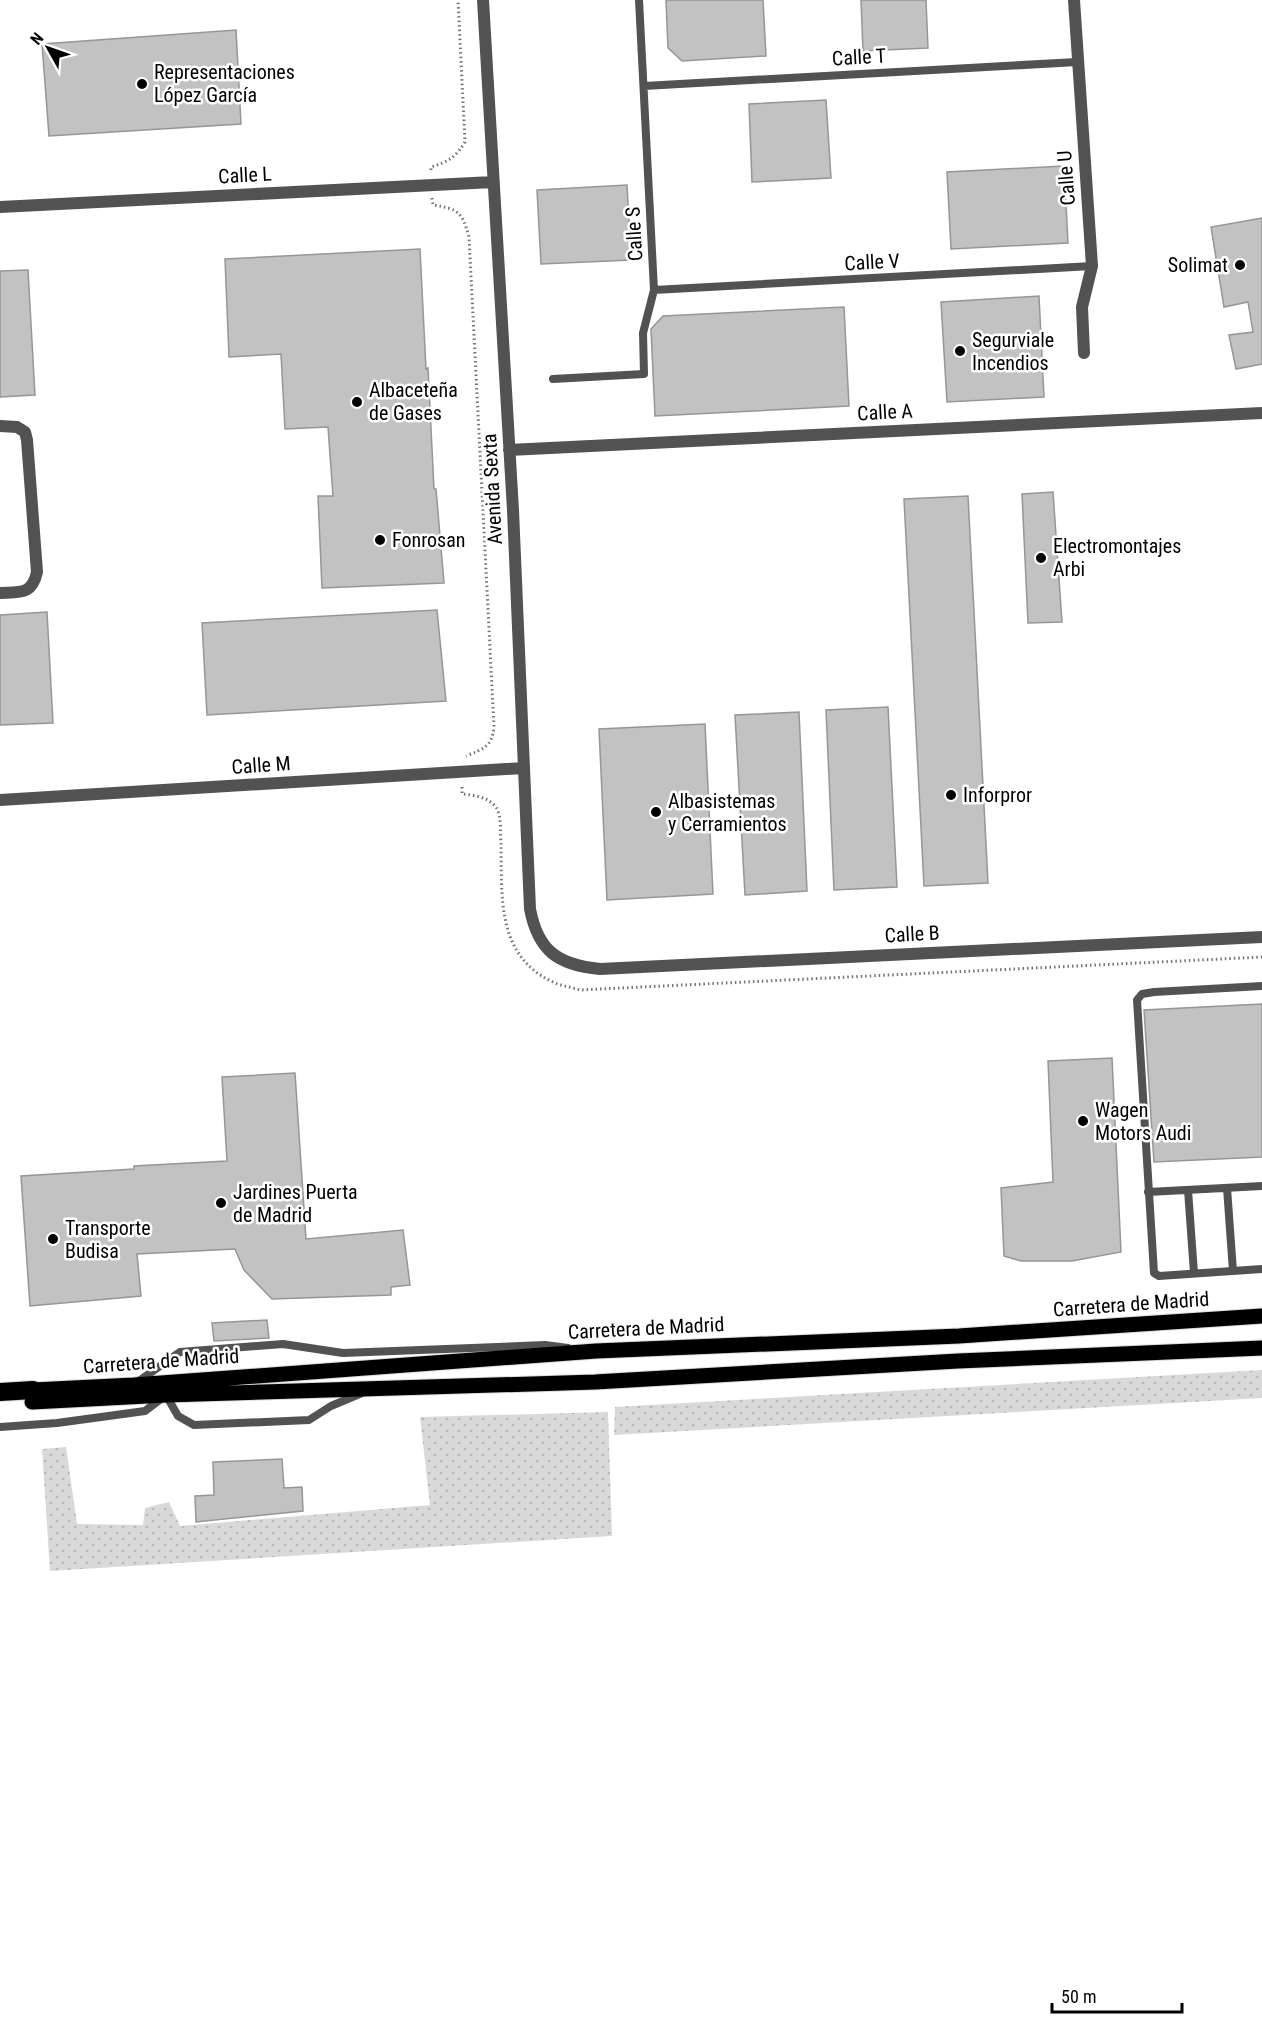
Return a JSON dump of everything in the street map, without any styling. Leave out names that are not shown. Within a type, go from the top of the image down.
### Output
[{"type":"highway","points":[[0,1392],[33,1396]]},
{"type":"highway","points":[[0,1403],[33,1396]]},
{"type":"main road","name":"Carretera de Madrid","points":[[33,1396],[134,1385],[596,1351],[959,1336],[1262,1316]]},
{"type":"main road","name":"Carretera de Madrid","points":[[33,1396],[166,1395],[596,1382],[958,1361],[1262,1348]]},
{"type":"street","name":"Avenida Sexta","points":[[483,0],[509,450],[529,902],[533,925],[538,936],[565,963]]},
{"type":"street","name":"Calle U","points":[[1074,0],[1092,266],[1082,308],[1084,352]]},
{"type":"street","name":"Calle L","points":[[0,207],[493,182]]},
{"type":"street","name":"Calle A","points":[[509,450],[1262,413]]},
{"type":"street","points":[[0,426],[17,427],[25,432],[37,572],[34,584],[26,591],[0,593]]},
{"type":"street","name":"Calle M","points":[[0,800],[523,768]]},
{"type":"street","name":"Calle B","points":[[565,963],[600,969],[1262,937]]},
{"type":"lane","name":"Calle S","points":[[553,379],[644,374],[643,333],[654,290],[639,0]]},
{"type":"lane","name":"Calle T","points":[[644,86],[1077,62]]},
{"type":"lane","name":"Calle V","points":[[654,290],[1092,266]]},
{"type":"lane","points":[[1262,986],[1154,992],[1142,994],[1137,1000],[1155,1273],[1159,1275],[1262,1269]]},
{"type":"lane","points":[[1148,1192],[1262,1186]]},
{"type":"lane","points":[[1227,1188],[1233,1271]]},
{"type":"lane","points":[[1188,1190],[1194,1273]]},
{"type":"lane","points":[[134,1385],[180,1352],[283,1344],[343,1353],[546,1345],[596,1351]]},
{"type":"lane","points":[[0,1427],[57,1423],[145,1411],[166,1395],[178,1416],[194,1425],[309,1420],[331,1406],[373,1389]]},
{"type":"path","points":[[458,0],[465,142],[458,155],[445,163],[431,167],[433,205],[450,208],[464,218],[469,237],[494,727],[493,738],[486,747],[462,757],[462,794],[474,795],[486,800],[496,808],[500,824],[502,907],[505,925],[512,943],[524,959],[536,972],[554,982],[580,990],[1262,957]]},
{"type":"shaded area","points":[[1262,1370],[1262,1398],[614,1435],[615,1407]]},
{"type":"shaded area","points":[[608,1412],[612,1536],[50,1571],[42,1449],[66,1447],[77,1524],[143,1525],[145,1508],[169,1502],[180,1526],[430,1505],[420,1417]]},
{"type":"building","points":[[666,0],[763,0],[766,56],[682,61],[668,48]]},
{"type":"building","points":[[861,0],[926,0],[928,48],[863,51]]},
{"type":"building","name":"Representaciones López García","points":[[236,30],[241,124],[49,136],[42,44]]},
{"type":"building","points":[[826,100],[831,178],[752,182],[749,104]]},
{"type":"building","points":[[1064,166],[1068,243],[951,249],[947,172]]},
{"type":"building","points":[[627,185],[631,260],[541,264],[537,190]]},
{"type":"building","name":"Solimat","points":[[1262,218],[1262,364],[1236,369],[1229,335],[1253,332],[1248,302],[1224,307],[1211,227]]},
{"type":"building","points":[[420,249],[434,489],[436,489],[444,583],[322,588],[318,496],[333,496],[328,427],[285,429],[281,354],[229,357],[225,259]]},
{"type":"building","points":[[28,270],[35,395],[0,397],[0,271]]},
{"type":"building","points":[[1039,296],[1044,397],[947,402],[941,302]]},
{"type":"building","points":[[844,307],[849,406],[655,416],[651,329],[663,316]]},
{"type":"building","name":"Electromontajes Arbi","points":[[1053,492],[1062,622],[1028,623],[1022,494]]},
{"type":"building","points":[[968,496],[988,883],[924,886],[904,499]]},
{"type":"building","points":[[437,610],[446,701],[207,715],[202,623]]},
{"type":"building","points":[[47,612],[53,723],[0,725],[0,615]]},
{"type":"building","points":[[888,707],[897,887],[834,890],[826,710]]},
{"type":"building","points":[[799,712],[807,891],[745,895],[735,715]]},
{"type":"building","name":"Albasistemas y Cerramientos","points":[[705,724],[713,894],[607,900],[599,729]]},
{"type":"building","points":[[1262,1004],[1262,1157],[1154,1162],[1144,1010]]},
{"type":"building","name":"Wagen Motors Audi","points":[[1112,1058],[1121,1252],[1072,1261],[1021,1261],[1004,1256],[1001,1188],[1053,1182],[1048,1061]]},
{"type":"building","points":[[295,1073],[306,1239],[403,1230],[410,1285],[391,1287],[391,1295],[272,1299],[244,1270],[235,1249],[137,1254],[141,1296],[30,1306],[21,1176],[227,1161],[222,1077]]},
{"type":"building","points":[[267,1320],[269,1338],[214,1341],[212,1323]]},
{"type":"building","points":[[282,1459],[284,1488],[302,1487],[303,1511],[196,1522],[195,1496],[214,1495],[213,1462]]},
{"type":"place","name":"Representaciones López García","points":[[142,84]]},
{"type":"place","name":"Solimat","points":[[1240,265]]},
{"type":"place","name":"Segurviale Incendios","points":[[960,351]]},
{"type":"place","name":"Albaceteña de Gases","points":[[357,402]]},
{"type":"place","name":"Fonrosan","points":[[380,540]]},
{"type":"place","name":"Electromontajes Arbi","points":[[1041,558]]},
{"type":"place","name":"Inforpror","points":[[951,795]]},
{"type":"place","name":"Albasistemas y Cerramientos","points":[[656,812]]},
{"type":"place","name":"Wagen Motors Audi","points":[[1083,1121]]},
{"type":"place","name":"Jardines Puerta de Madrid","points":[[221,1203]]},
{"type":"place","name":"Transporte Budisa","points":[[53,1239]]}]
